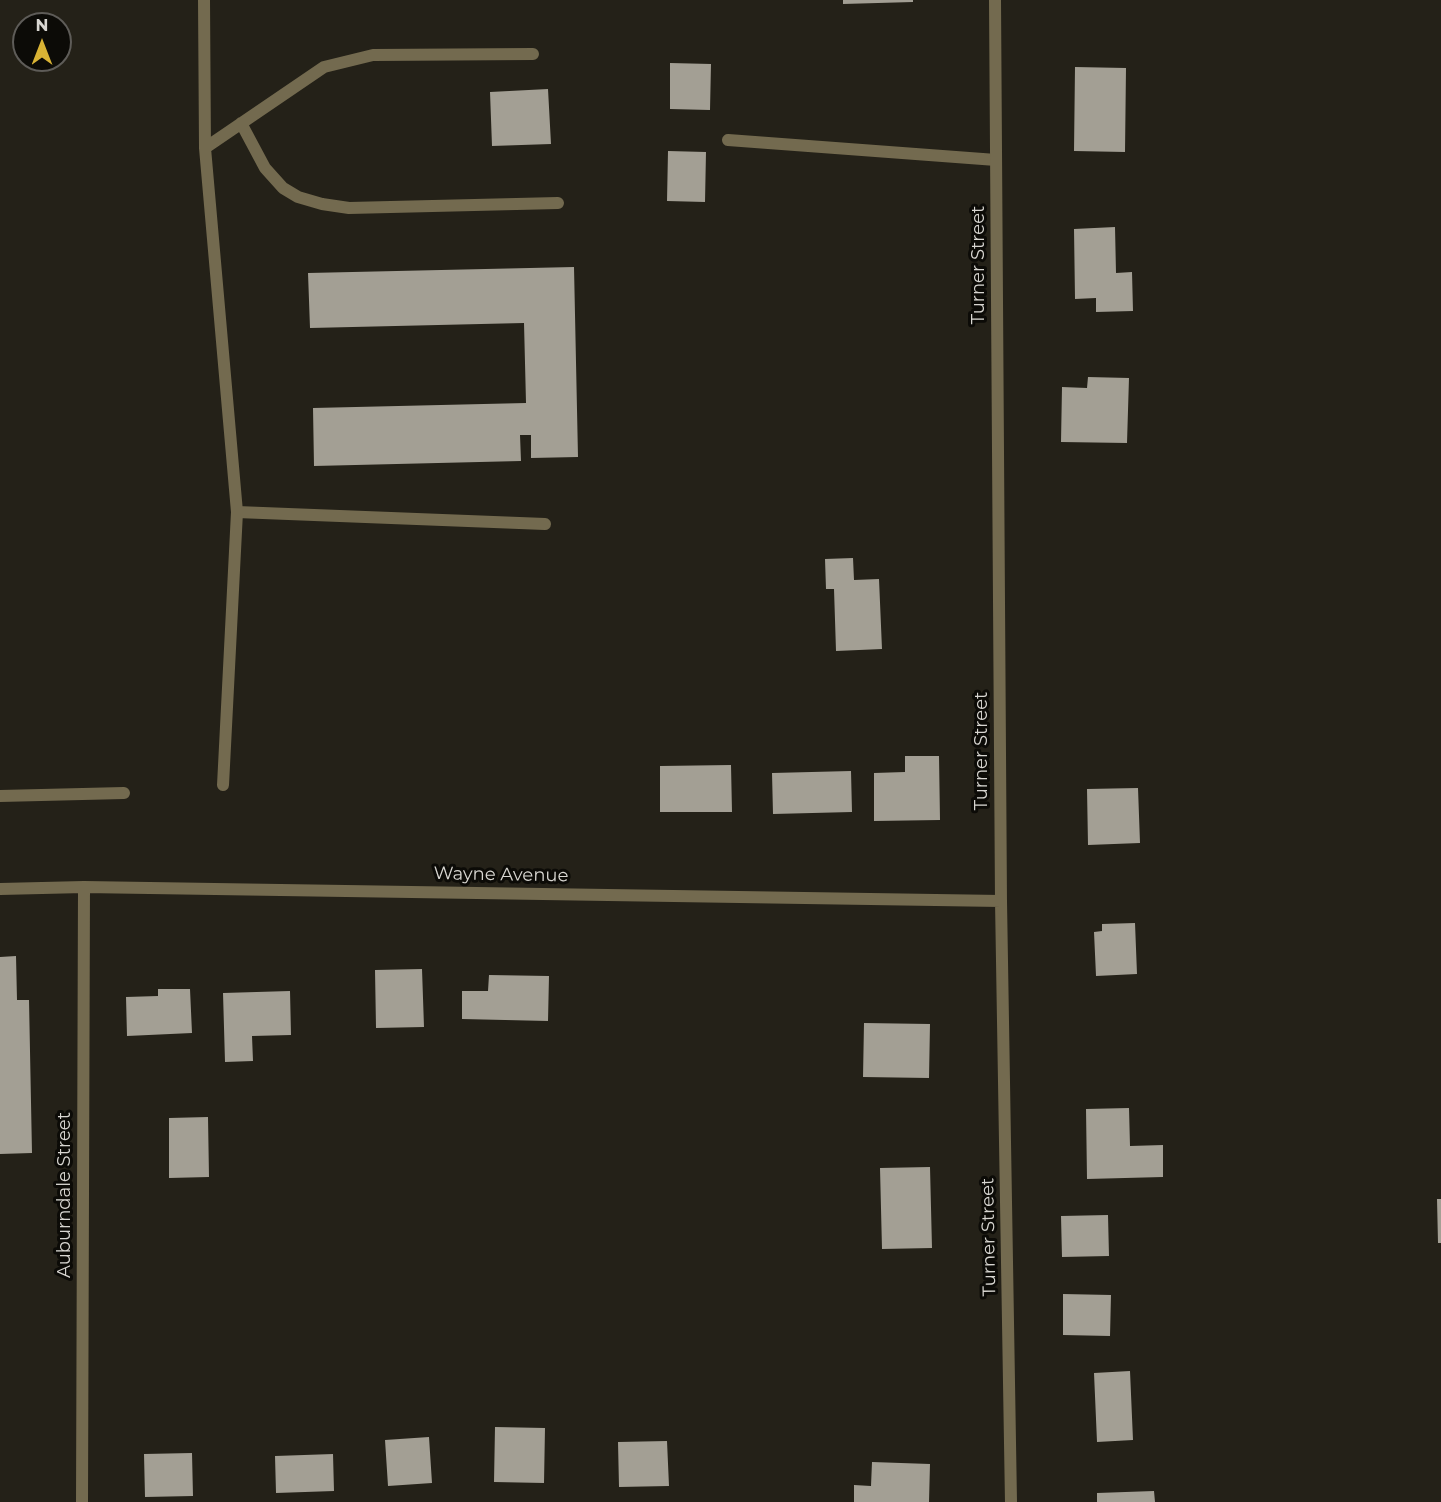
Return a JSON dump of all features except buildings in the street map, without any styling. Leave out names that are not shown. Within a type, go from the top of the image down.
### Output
[{"type":"street","points":[[204,0],[205,148],[237,513],[223,784]]},
{"type":"street","name":"Turner Street","points":[[995,0],[1001,901],[1011,1502]]},
{"type":"street","points":[[205,148],[324,67],[363,58],[533,54]]},
{"type":"street","points":[[241,123],[266,168],[283,188],[298,197],[322,204],[348,208],[558,203]]},
{"type":"street","points":[[728,140],[996,160]]},
{"type":"street","points":[[237,513],[545,524]]},
{"type":"street","points":[[0,796],[124,793]]},
{"type":"street","name":"Wayne Avenue","points":[[0,889],[84,887],[1001,901]]},
{"type":"street","name":"Auburndale Street","points":[[82,1502],[84,887]]}]
